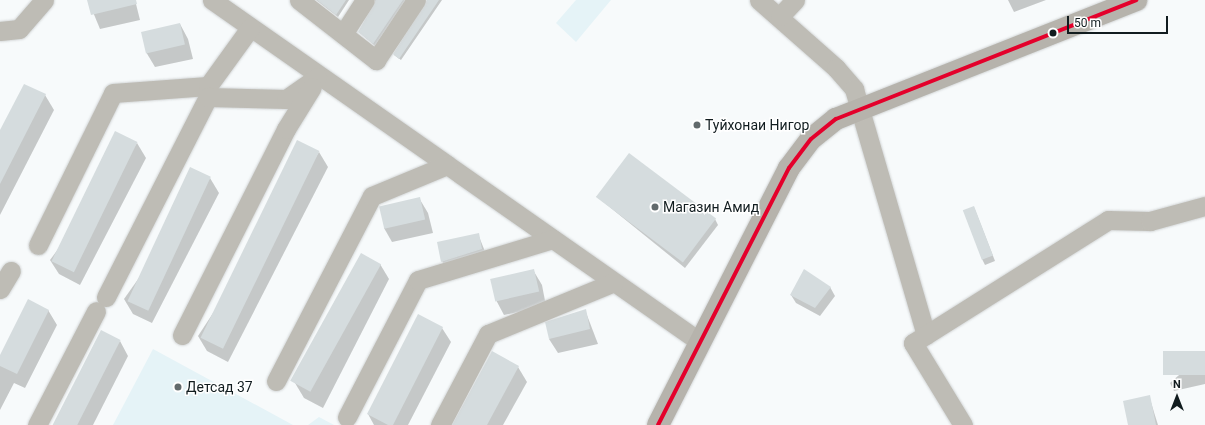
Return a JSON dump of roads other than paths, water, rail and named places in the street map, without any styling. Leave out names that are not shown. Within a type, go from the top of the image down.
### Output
[{"type":"main road","points":[[658,425],[789,168],[811,139],[836,119],[1136,0]]},
{"type":"street","points":[[0,31],[19,29],[44,0]]},
{"type":"street","points":[[212,0],[318,77],[447,165],[700,342]]},
{"type":"street","points":[[343,34],[365,0]]},
{"type":"street","points":[[307,2],[343,34],[376,60],[416,0]]},
{"type":"street","points":[[759,0],[780,16],[854,89],[926,335]]},
{"type":"street","points":[[780,16],[795,0]]},
{"type":"street","points":[[38,245],[113,93],[208,86],[250,28]]},
{"type":"street","points":[[37,425],[208,97],[286,99],[318,77]]},
{"type":"street","points":[[182,335],[286,129],[318,77]]},
{"type":"street","points":[[276,381],[372,196],[447,165]]},
{"type":"street","points":[[963,425],[913,342],[1108,220],[1150,221],[1205,206]]},
{"type":"street","points":[[347,417],[418,280],[553,239]]},
{"type":"street","points":[[0,289],[11,271]]},
{"type":"street","points":[[440,425],[488,334],[614,282]]},
{"type":"place","name":"Туйхонаи Нигор","points":[[697,125]]},
{"type":"place","name":"Магазин Амид","points":[[655,207]]},
{"type":"place","name":"Детсад 37","points":[[178,387]]}]
